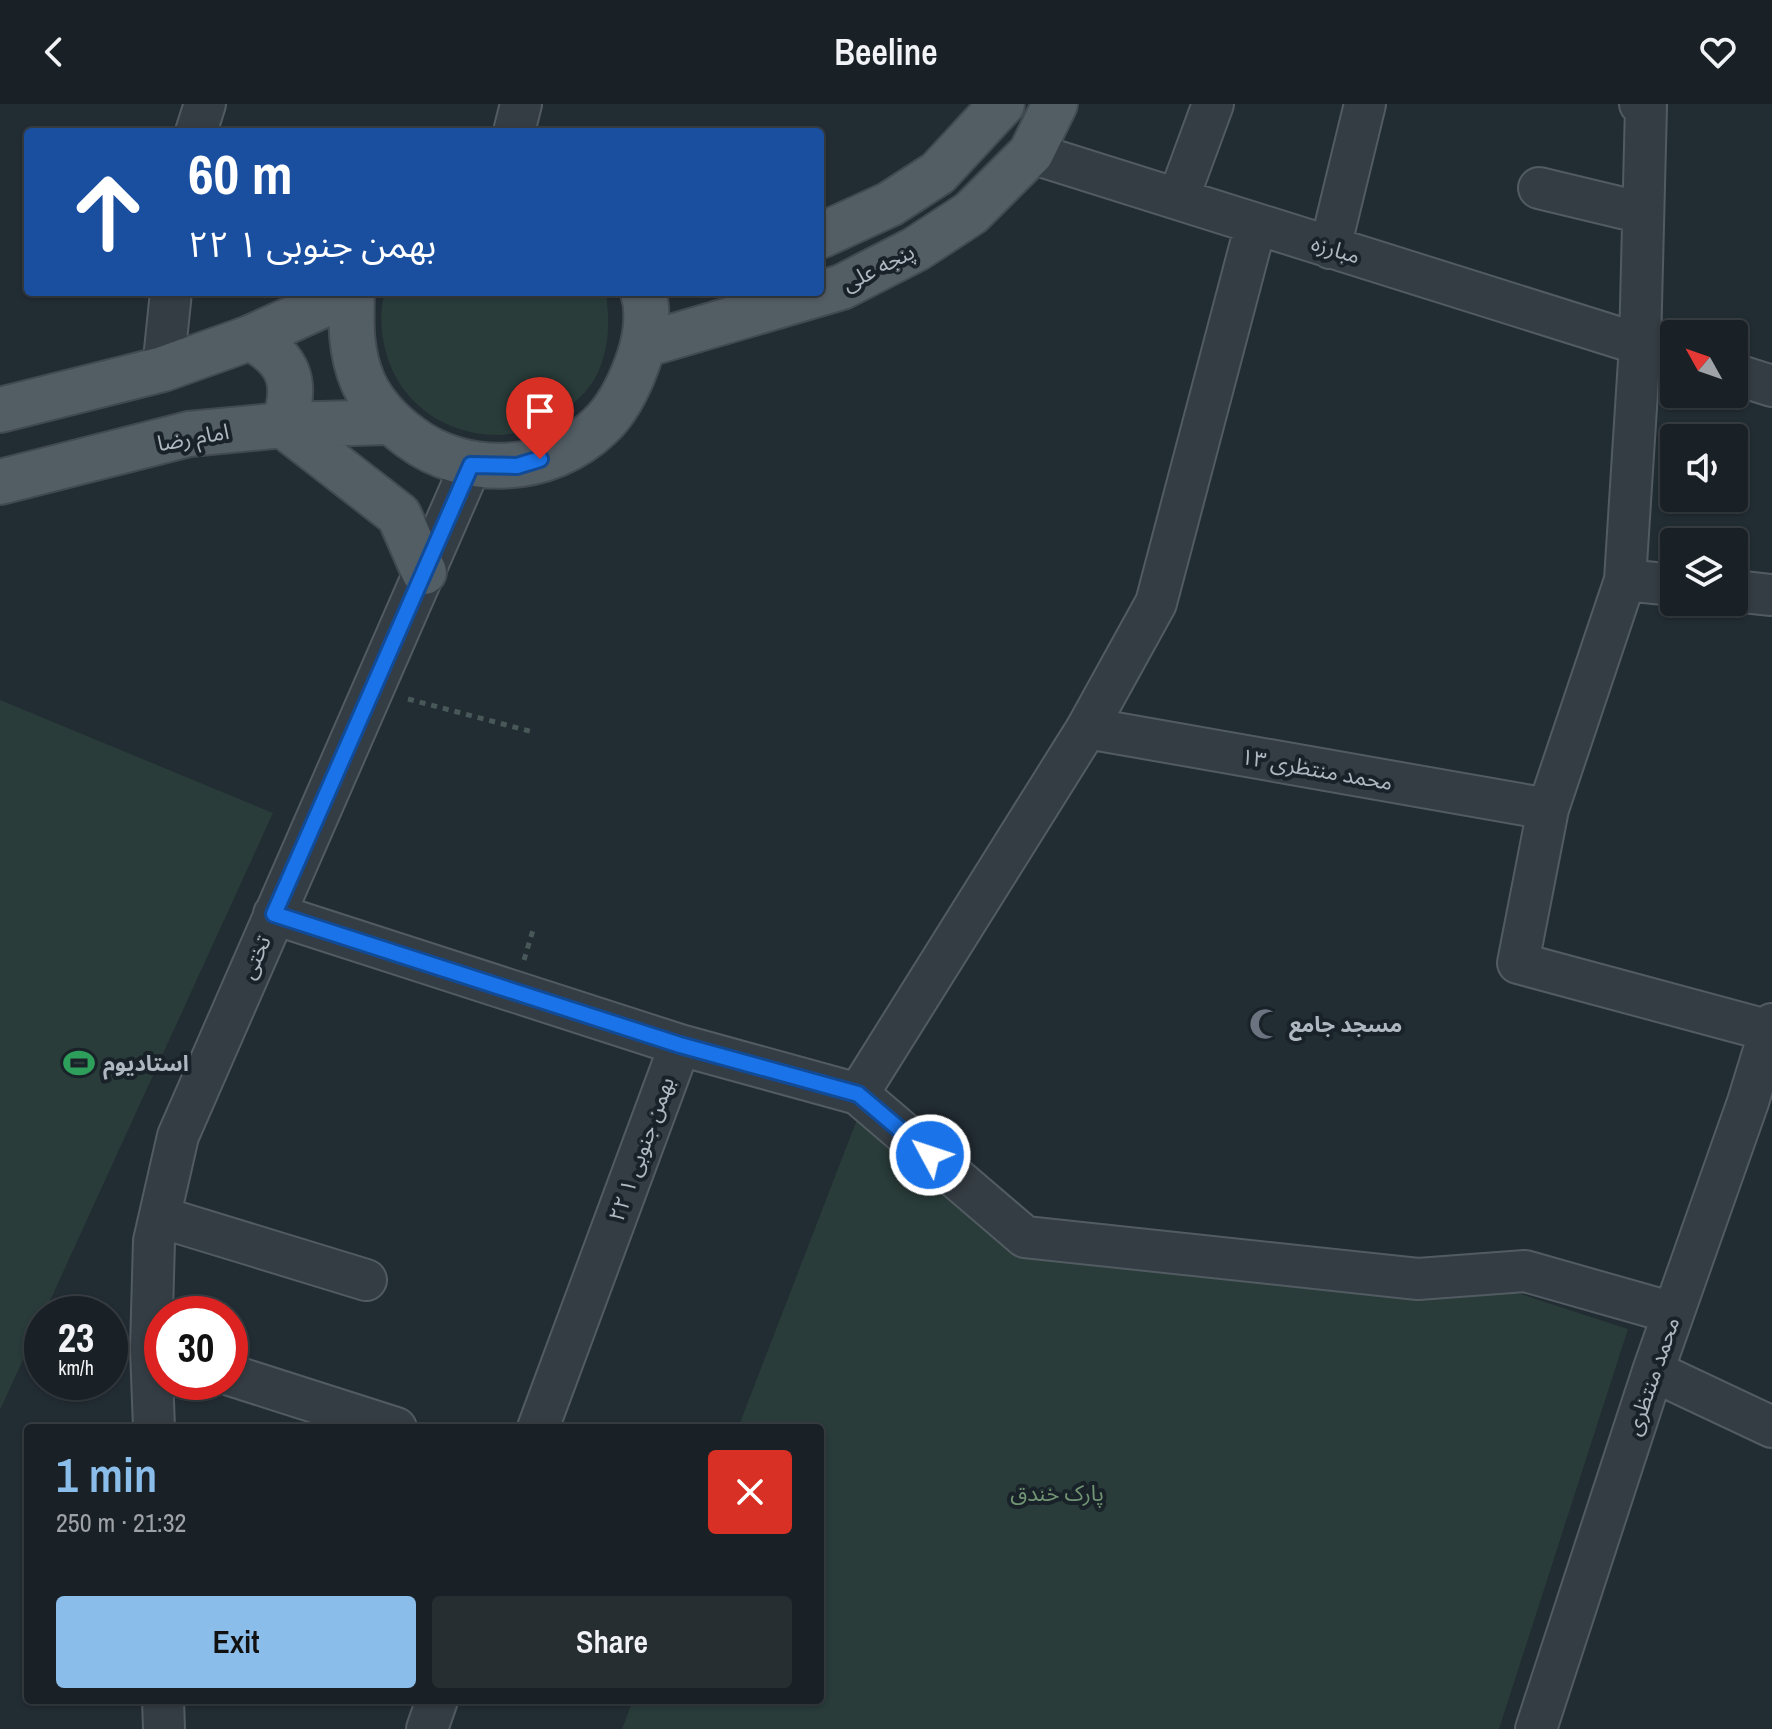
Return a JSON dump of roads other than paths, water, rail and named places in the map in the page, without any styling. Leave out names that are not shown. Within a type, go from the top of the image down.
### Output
[{"type":"main road","points":[[824,234],[890,204],[938,173],[1002,104]]},
{"type":"main road","name":"پنجه علی","points":[[824,292],[842,287],[916,249],[971,213],[1031,153],[1055,104]]},
{"type":"main road","points":[[0,410],[163,369],[250,338],[343,296]]},
{"type":"main road","points":[[352,296],[351,339],[363,383],[390,422],[427,450],[471,465],[517,466],[562,453],[600,426],[629,389],[644,345],[643,296]]},
{"type":"main road","name":"پنجه علی","points":[[644,345],[811,296]]},
{"type":"main road","points":[[250,338],[269,348],[284,363],[291,384],[291,405],[283,425],[399,515],[424,572]]},
{"type":"main road","name":"امام رضا","points":[[0,482],[189,434],[283,425],[390,422]]},
{"type":"street","points":[[197,128],[205,104]]},
{"type":"street","points":[[515,128],[521,104]]},
{"type":"street","points":[[1178,199],[1213,104]]},
{"type":"street","points":[[1330,248],[1365,104]]},
{"type":"street","points":[[1640,104],[1646,106],[1643,213],[1657,350],[1625,580],[1548,809],[1518,963],[1771,1027]]},
{"type":"street","name":"مبارزه","points":[[1031,153],[1657,350]]},
{"type":"street","points":[[1539,188],[1643,213]]},
{"type":"street","points":[[858,1094],[1087,728],[1156,603],[1256,224]]},
{"type":"street","points":[[163,369],[171,296]]},
{"type":"street","points":[[1748,378],[1772,386]]},
{"type":"street","name":"تختی","points":[[155,1296],[154,1241],[178,1136],[471,465]]},
{"type":"street","points":[[1625,580],[1660,584]]},
{"type":"street","points":[[1748,592],[1772,595]]},
{"type":"street","name":"محمد منتظری ۱۳","points":[[1087,728],[1548,809]]},
{"type":"street","points":[[274,914],[680,1045],[858,1094],[1025,1237],[1418,1279],[1525,1271],[1673,1313]]},
{"type":"street","name":"محمد منتظری","points":[[1536,1729],[1673,1313],[1760,1106],[1771,1027]]},
{"type":"street","name":"۲۲ بهمن جنوبی ۱","points":[[539,1424],[680,1045]]},
{"type":"street","points":[[160,1217],[366,1280]]},
{"type":"street","points":[[1653,1371],[1768,1413]]},
{"type":"street","points":[[248,1381],[383,1424]]},
{"type":"street","name":"تختی","points":[[154,1424],[155,1400]]},
{"type":"street","points":[[163,1704],[164,1729]]},
{"type":"street","points":[[427,1729],[436,1704]]},
{"type":"place","name":"مسجد جامع","points":[[1265,1024]]},
{"type":"place","name":"استادیوم","points":[[79,1063]]},
{"type":"park label","name":"پارک خندق","points":[[1057,1493]]}]
